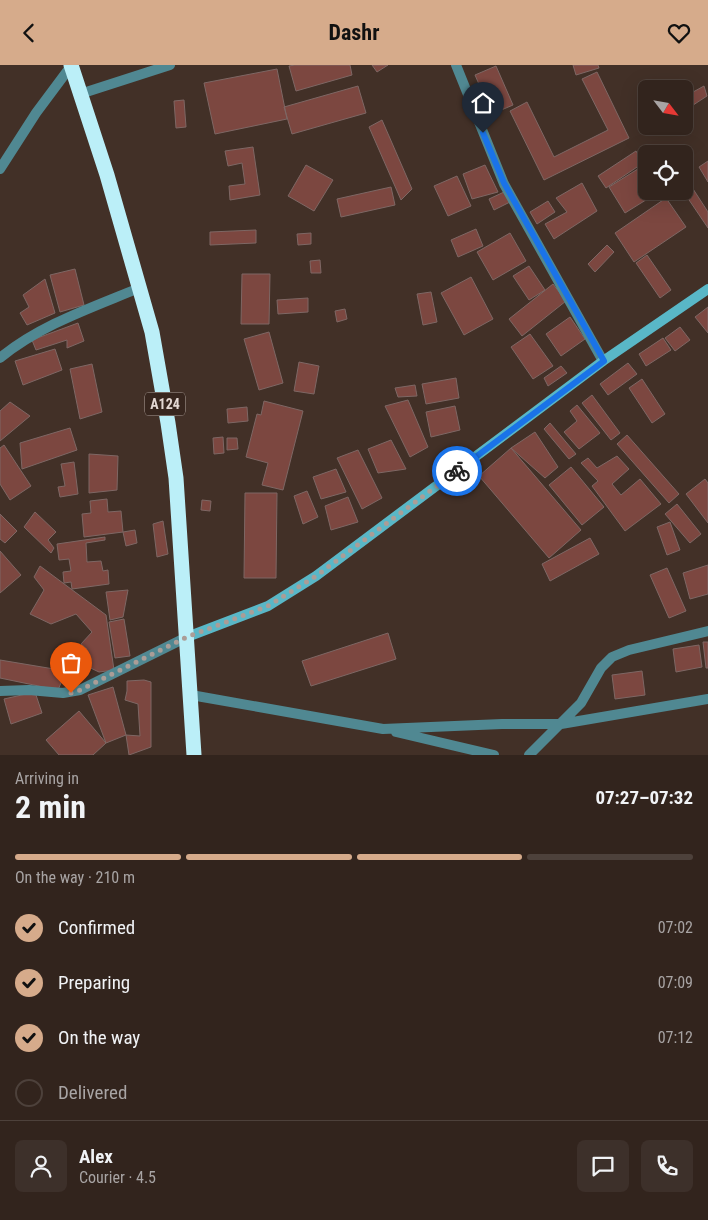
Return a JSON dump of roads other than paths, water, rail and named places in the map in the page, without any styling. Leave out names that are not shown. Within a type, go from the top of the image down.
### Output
[{"type":"highway","name":"A124","points":[[71,65],[108,175],[152,332],[176,478],[194,755]]},
{"type":"street","points":[[0,169],[36,113],[71,65]]},
{"type":"street","points":[[80,95],[170,65]]},
{"type":"street","points":[[456,65],[504,183],[604,361]]},
{"type":"street","points":[[0,358],[17,344],[40,331],[139,288]]},
{"type":"street","points":[[0,691],[29,690],[71,693],[187,637],[268,606],[316,576],[604,361],[708,289]]},
{"type":"street","points":[[528,755],[581,703],[601,668],[612,657],[629,650],[708,631]]},
{"type":"street","points":[[191,695],[383,729],[494,755]]},
{"type":"street","points":[[383,729],[502,724],[561,724],[708,699]]}]
